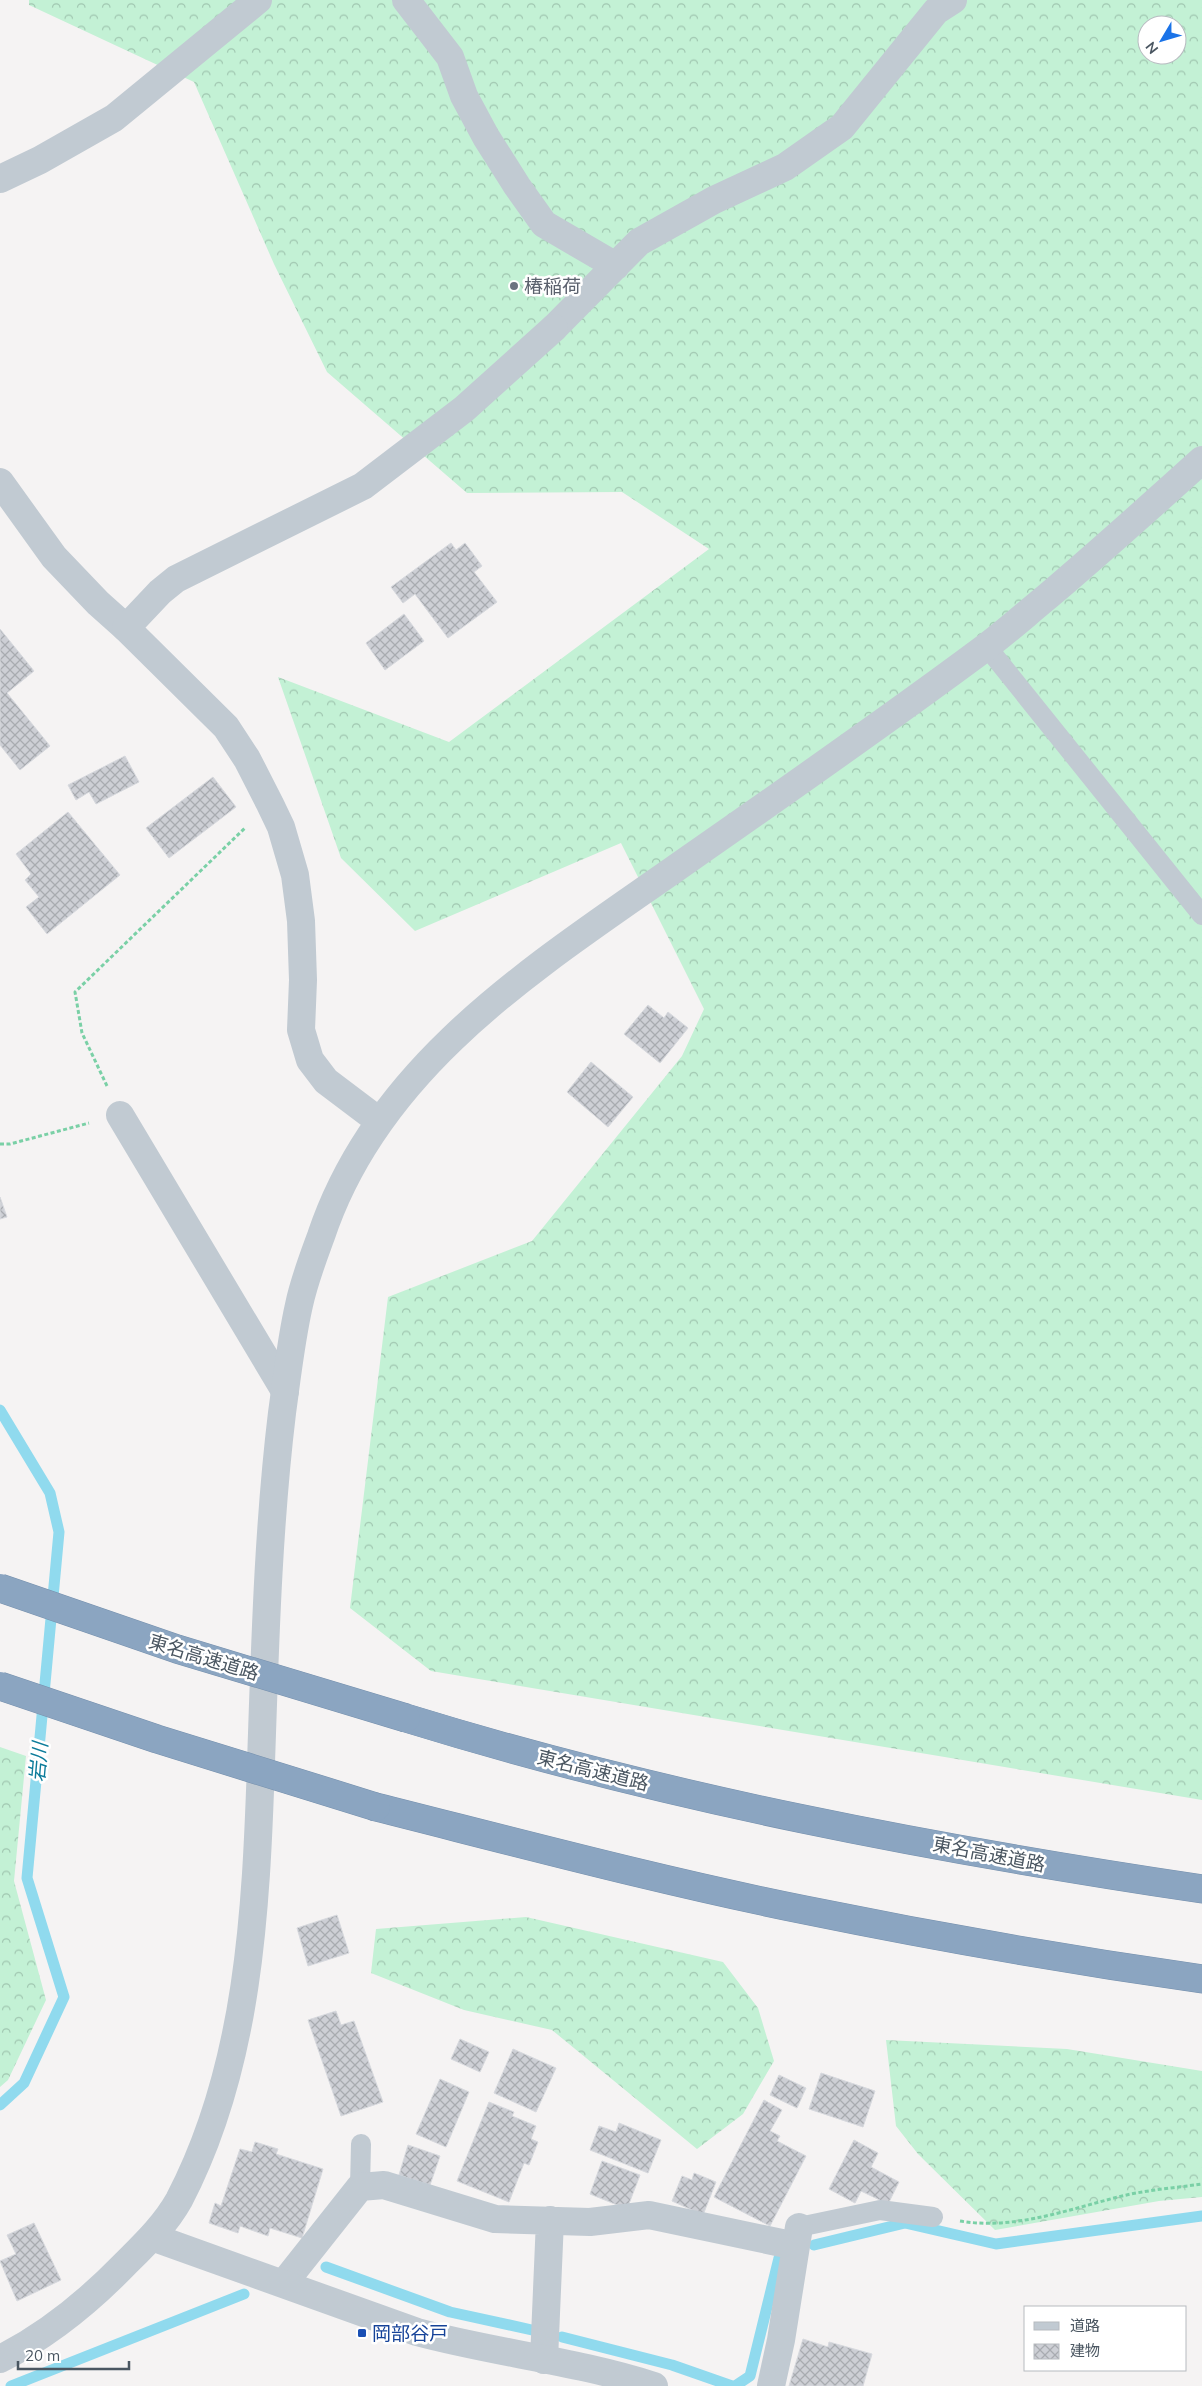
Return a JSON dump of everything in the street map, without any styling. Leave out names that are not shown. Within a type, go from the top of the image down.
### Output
[{"type":"highway","name":"東名高速道路","points":[[0,1588],[177,1649],[502,1748],[603,1774],[824,1822],[1081,1871],[1202,1889]]},
{"type":"highway","points":[[0,1686],[157,1739],[376,1808],[583,1860],[804,1910],[1081,1962],[1202,1979]]},
{"type":"street","points":[[0,178],[40,160],[114,118],[258,0]]},
{"type":"street","points":[[406,0],[450,57],[464,96],[486,137],[544,224],[616,266]]},
{"type":"street","points":[[126,628],[160,592],[176,579],[363,486],[464,409],[554,328],[639,242],[714,200],[785,167],[842,126],[936,11],[953,0]]},
{"type":"street","points":[[0,2359],[31,2344],[88,2302],[152,2236],[176,2205],[202,2149],[226,2079],[240,2020],[250,1941],[258,1848],[268,1558],[285,1392],[299,1302],[324,1226],[349,1171],[379,1122],[425,1064],[464,1027],[554,954],[987,647],[1116,539],[1202,460]]},
{"type":"street","points":[[0,482],[54,557],[98,603],[126,628],[226,727],[247,759],[280,827],[295,875],[302,921],[303,980],[301,1030],[310,1060],[330,1084],[379,1122]]},
{"type":"street","points":[[120,1114],[285,1392]]},
{"type":"street","points":[[284,2283],[360,2187],[384,2185],[495,2219],[590,2222],[649,2215],[797,2237],[781,2340],[771,2386]]},
{"type":"street","points":[[544,2360],[550,2220]]},
{"type":"street","points":[[152,2236],[417,2332],[461,2344],[544,2360],[654,2386]]},
{"type":"lane","points":[[987,647],[1202,915]]},
{"type":"lane","points":[[360,2187],[361,2144]]},
{"type":"lane","points":[[797,2237],[880,2210],[933,2217]]},
{"type":"path","points":[[0,1144],[10,1144],[120,1114],[82,1033],[75,992],[270,804]]},
{"type":"path","points":[[933,2217],[977,2224],[1046,2218],[1120,2196],[1202,2184]]},
{"type":"green space","points":[[29,0],[1202,0],[1202,1800],[431,1671],[350,1608],[388,1297],[532,1241],[682,1056],[704,1009],[621,843],[415,931],[341,858],[278,677],[449,742],[709,549],[622,492],[467,493],[327,372],[274,264],[194,82],[29,5]]},
{"type":"green space","points":[[0,1747],[26,1756],[14,1881],[46,2000],[8,2080],[0,2087]]},
{"type":"green space","points":[[526,1917],[723,1962],[758,2008],[774,2061],[743,2114],[697,2149],[552,2030],[464,2010],[371,1973],[376,1929]]},
{"type":"green space","points":[[886,2040],[1067,2049],[1202,2071],[1202,2197],[1159,2201],[995,2230],[918,2154],[896,2126]]},
{"type":"building","points":[[451,543],[456,550],[465,543],[482,566],[474,572],[497,602],[448,638],[415,594],[403,603],[391,587]]},
{"type":"building","points":[[404,614],[424,641],[385,670],[366,643]]},
{"type":"building","points":[[0,629],[34,671],[7,693],[50,746],[20,770],[0,745]]},
{"type":"building","points":[[125,756],[139,782],[96,804],[89,792],[76,800],[68,785]]},
{"type":"building","points":[[213,777],[236,807],[169,858],[146,828]]},
{"type":"building","points":[[68,812],[120,875],[47,934],[26,907],[39,897],[25,880],[31,874],[16,854]]},
{"type":"building","points":[[648,1005],[664,1018],[668,1012],[688,1028],[660,1063],[624,1034]]},
{"type":"building","points":[[591,1062],[633,1097],[608,1127],[567,1092]]},
{"type":"building","points":[[0,1197],[7,1217],[0,1219]]},
{"type":"building","points":[[337,1915],[349,1953],[308,1966],[297,1928]]},
{"type":"building","points":[[336,2011],[341,2025],[354,2021],[383,2102],[341,2116],[308,2020]]},
{"type":"building","points":[[460,2039],[489,2052],[480,2072],[451,2059]]},
{"type":"building","points":[[513,2049],[556,2068],[536,2112],[494,2093]]},
{"type":"building","points":[[821,2073],[875,2091],[863,2127],[809,2109]]},
{"type":"building","points":[[779,2075],[806,2088],[797,2108],[770,2095]]},
{"type":"building","points":[[440,2079],[469,2092],[446,2147],[416,2134]]},
{"type":"building","points":[[764,2100],[782,2110],[770,2131],[780,2136],[777,2141],[806,2156],[770,2226],[714,2197]]},
{"type":"building","points":[[489,2102],[514,2112],[512,2116],[536,2126],[531,2139],[538,2142],[529,2165],[524,2163],[509,2202],[457,2181]]},
{"type":"building","points":[[619,2123],[661,2140],[648,2173],[590,2150],[599,2126],[616,2132]]},
{"type":"building","points":[[854,2140],[878,2153],[871,2167],[899,2182],[888,2204],[861,2191],[855,2203],[829,2189]]},
{"type":"building","points":[[255,2142],[278,2149],[276,2154],[323,2169],[302,2238],[270,2228],[268,2236],[240,2226],[238,2233],[209,2223],[215,2203],[221,2206],[240,2149],[252,2152]]},
{"type":"building","points":[[408,2145],[440,2156],[430,2185],[399,2175]]},
{"type":"building","points":[[602,2161],[640,2175],[627,2209],[590,2194]]},
{"type":"building","points":[[694,2173],[716,2182],[703,2215],[672,2201],[682,2176],[692,2180]]},
{"type":"building","points":[[34,2223],[61,2280],[17,2301],[0,2261],[16,2254],[7,2235]]},
{"type":"building","points":[[803,2339],[828,2347],[829,2342],[872,2354],[863,2386],[789,2386]]},
{"type":"waterway","name":"岩川","points":[[0,1410],[50,1493],[59,1532],[27,1878],[64,1997],[24,2083],[0,2105]]},
{"type":"waterway","points":[[814,2245],[905,2223],[996,2244],[1202,2216]]},
{"type":"waterway","points":[[735,2386],[750,2376],[779,2258]]},
{"type":"waterway","points":[[326,2267],[450,2312],[532,2330]]},
{"type":"waterway","points":[[11,2386],[244,2294]]},
{"type":"waterway","points":[[562,2337],[672,2365],[732,2386]]},
{"type":"place","name":"椿稲荷","points":[[514,286]]},
{"type":"place","name":"岡部谷戸","points":[[362,2333]]}]
